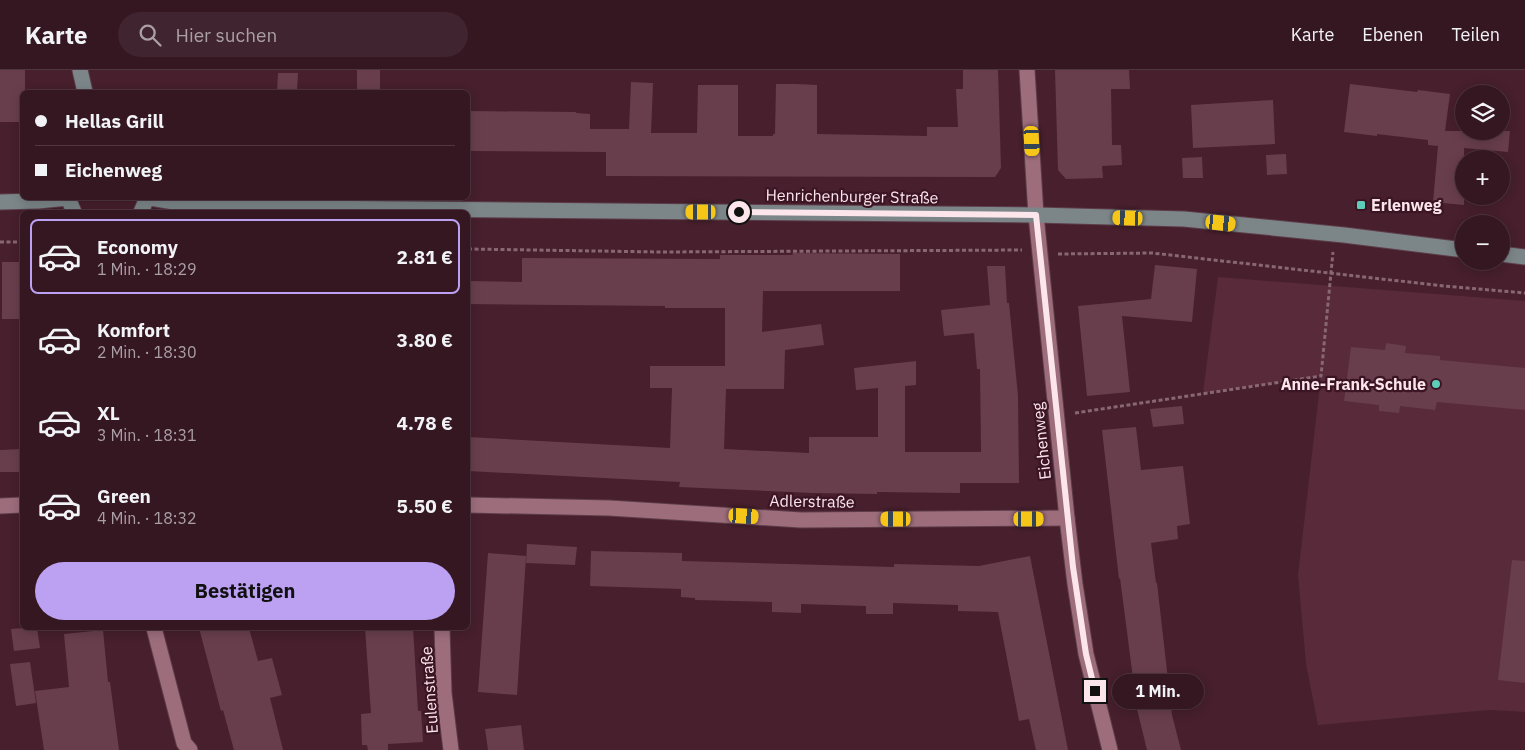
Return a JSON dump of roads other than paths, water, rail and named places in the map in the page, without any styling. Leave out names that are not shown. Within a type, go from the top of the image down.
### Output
[{"type":"main road","points":[[80,70],[85,90]]},
{"type":"main road","points":[[0,202],[48,200]]},
{"type":"main road","name":"Henrichenburger Straße","points":[[161,200],[180,203],[297,208],[1036,215],[1184,219],[1334,234],[1455,249]]},
{"type":"main road","points":[[1510,255],[1525,257]]},
{"type":"street","name":"Eichenweg","points":[[1027,70],[1036,215],[1075,584],[1086,654],[1110,750]]},
{"type":"street","points":[[0,506],[20,505]]},
{"type":"street","name":"Adlerstraße","points":[[470,505],[609,508],[801,520],[1067,518]]},
{"type":"street","points":[[155,630],[185,748]]},
{"type":"street","name":"Eulenstraße","points":[[442,630],[444,693],[451,750]]},
{"type":"place","name":"Erlenweg","points":[[1361,205]]},
{"type":"place","name":"Anne-Frank-Schule","points":[[1436,384]]}]
